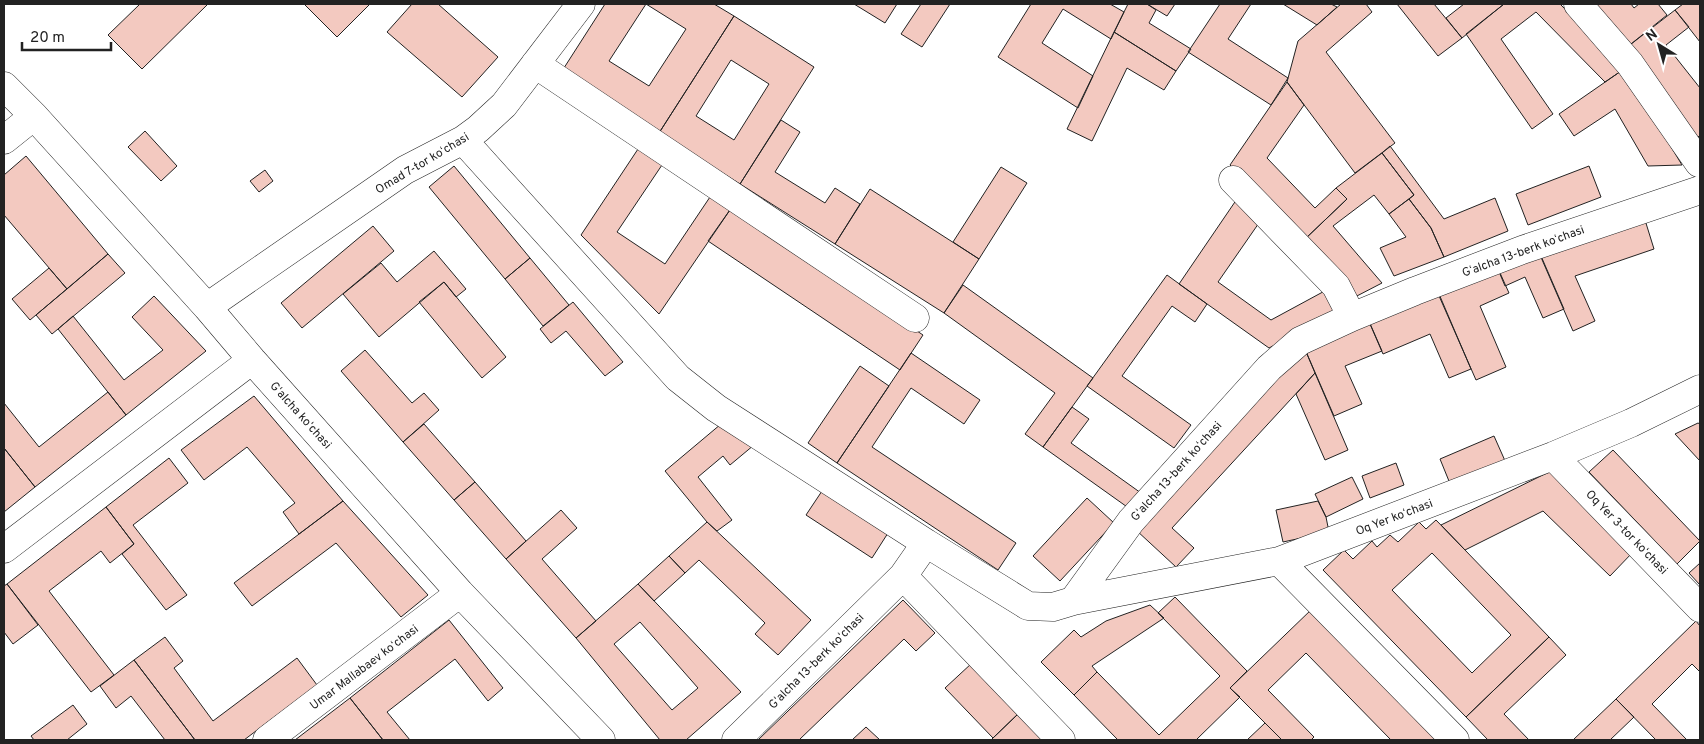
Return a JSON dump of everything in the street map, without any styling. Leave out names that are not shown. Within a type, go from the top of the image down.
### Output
[{"type":"street","name":"Omad 7-tor koʻchasi","points":[[207,307],[405,170],[463,140],[478,129],[504,105],[581,4]]},
{"type":"street","points":[[1578,4],[1630,64],[1700,164]]},
{"type":"street","points":[[535,64],[915,318]]},
{"type":"street","name":"Gʻalcha koʻchasi","points":[[4,86],[34,116],[207,307],[460,593],[601,740]]},
{"type":"street","points":[[4,140],[34,116]]},
{"type":"street","points":[[463,140],[678,378],[716,408],[1028,606],[1053,607],[1073,601]]},
{"type":"street","points":[[1233,180],[1336,286],[1352,317]]},
{"type":"street","name":"Gʻalcha 13-berk koʻchasi","points":[[1073,601],[1131,521],[1269,368],[1300,341],[1415,291],[1522,250],[1700,190]]},
{"type":"street","points":[[4,549],[252,360]]},
{"type":"street","name":"Oq Yer koʻchasi","points":[[1073,601],[1279,561],[1553,456],[1631,423],[1700,389]]},
{"type":"street","name":"Oq Yer 3-tor koʻchasi","points":[[1553,456],[1700,608]]},
{"type":"street","name":"Gʻalcha 13-berk koʻchasi","points":[[736,740],[903,576],[926,542]]},
{"type":"street","points":[[1279,561],[1455,740]]},
{"type":"street","points":[[903,576],[1061,740]]},
{"type":"street","name":"Umar Mallabaev koʻchasi","points":[[267,740],[460,593]]},
{"type":"building","points":[[140,4],[208,4],[142,69],[108,35]]},
{"type":"building","points":[[304,4],[370,4],[337,37]]},
{"type":"building","points":[[412,4],[438,4],[498,57],[462,97],[387,32]]},
{"type":"building","points":[[605,4],[646,4],[714,4],[734,16],[659,133],[562,71]],"holes":[[[646,4],[686,29],[649,86],[609,61]]]},
{"type":"building","points":[[854,4],[897,4],[885,23]]},
{"type":"building","points":[[921,4],[950,4],[922,47],[901,34]]},
{"type":"building","points":[[1031,4],[1110,4],[1124,12],[1111,39],[1063,9],[1042,43],[1093,76],[1078,108],[998,57]]},
{"type":"building","points":[[1128,4],[1147,4],[1156,10],[1149,23],[1191,49],[1176,71],[1114,32]]},
{"type":"building","points":[[1147,4],[1175,4],[1167,16]]},
{"type":"building","points":[[1220,4],[1251,4],[1228,39],[1288,78],[1271,105],[1188,52]]},
{"type":"building","points":[[1283,4],[1331,4],[1337,7],[1317,25]]},
{"type":"building","points":[[1341,4],[1366,4],[1372,12],[1326,52],[1395,143],[1355,173],[1287,82],[1298,41]]},
{"type":"building","points":[[1397,4],[1434,4],[1462,38],[1438,56]]},
{"type":"building","points":[[1464,4],[1504,4],[1462,38],[1446,18]]},
{"type":"building","points":[[1504,4],[1560,4],[1624,69],[1605,82],[1536,12],[1501,39],[1553,114],[1532,129],[1466,34]]},
{"type":"building","points":[[1592,4],[1631,4],[1634,8],[1639,4],[1658,4],[1667,15],[1626,48]]},
{"type":"building","points":[[1683,4],[1700,4],[1700,42],[1675,10]]},
{"type":"building","points":[[1675,10],[1689,27],[1666,45],[1700,88],[1700,135],[1697,138],[1626,48]]},
{"type":"building","points":[[734,16],[814,67],[740,184],[659,133]],"holes":[[[731,60],[769,84],[734,140],[696,116]]]},
{"type":"building","points":[[1114,32],[1176,71],[1164,90],[1127,68],[1092,141],[1067,129]]},
{"type":"building","points":[[1624,69],[1682,165],[1648,166],[1615,109],[1574,136],[1559,114]]},
{"type":"building","points":[[1287,82],[1304,105],[1267,158],[1315,208],[1336,188],[1347,199],[1304,240],[1230,165]]},
{"type":"building","points":[[781,120],[800,132],[775,172],[825,203],[835,188],[860,204],[835,244],[740,184]]},
{"type":"building","points":[[145,131],[177,166],[161,181],[128,147]]},
{"type":"building","points":[[640,146],[664,162],[617,232],[665,264],[712,194],[732,207],[659,314],[581,235]]},
{"type":"building","points":[[1390,146],[1444,219],[1495,198],[1508,231],[1444,257],[1431,228],[1409,199],[1414,195],[1382,153]]},
{"type":"building","points":[[1382,153],[1414,195],[1389,214],[1374,195],[1333,226],[1382,283],[1353,298],[1304,240],[1347,199],[1336,188]]},
{"type":"building","points":[[26,156],[108,254],[67,289],[4,215],[4,175]]},
{"type":"building","points":[[454,166],[530,258],[505,279],[429,187]]},
{"type":"building","points":[[1589,166],[1601,197],[1528,225],[1516,194]]},
{"type":"building","points":[[1001,167],[1027,183],[979,259],[953,242]]},
{"type":"building","points":[[265,170],[273,181],[259,192],[250,181]]},
{"type":"building","points":[[870,189],[979,259],[944,313],[835,244]]},
{"type":"building","points":[[1239,196],[1261,220],[1218,282],[1271,320],[1332,287],[1344,308],[1269,348],[1179,284]]},
{"type":"building","points":[[1409,199],[1431,228],[1444,257],[1394,276],[1380,248],[1406,237],[1389,214]]},
{"type":"building","points":[[732,207],[923,335],[900,370],[708,241]]},
{"type":"building","points":[[1645,220],[1654,249],[1575,276],[1595,321],[1573,331],[1540,255]]},
{"type":"building","points":[[373,226],[394,251],[302,328],[281,303]]},
{"type":"building","points":[[1538,249],[1564,309],[1543,318],[1525,277],[1505,286],[1497,267]]},
{"type":"building","points":[[434,251],[466,289],[456,297],[444,282],[379,337],[343,294],[381,263],[397,282]]},
{"type":"building","points":[[108,254],[125,273],[52,334],[36,315]]},
{"type":"building","points":[[530,258],[569,305],[543,326],[505,279]]},
{"type":"building","points":[[1496,264],[1509,293],[1480,306],[1506,367],[1476,380],[1436,289]]},
{"type":"building","points":[[49,268],[67,289],[30,320],[12,299]]},
{"type":"building","points":[[1167,275],[1207,304],[1195,322],[1172,306],[1122,376],[1191,425],[1174,448],[1087,386]]},
{"type":"building","points":[[444,282],[506,357],[482,378],[419,302]]},
{"type":"building","points":[[963,285],[1093,378],[1043,447],[1025,434],[1055,393],[944,313]]},
{"type":"building","points":[[1439,294],[1471,369],[1449,378],[1430,334],[1383,354],[1370,324]]},
{"type":"building","points":[[154,296],[206,351],[126,415],[58,329],[73,316],[124,380],[163,350],[132,317]]},
{"type":"building","points":[[573,302],[623,362],[605,376],[566,331],[551,343],[540,329]]},
{"type":"building","points":[[1368,319],[1382,351],[1345,366],[1362,404],[1334,416],[1304,347]]},
{"type":"building","points":[[1304,347],[1315,373],[1172,528],[1194,548],[1176,567],[1136,530]]},
{"type":"building","points":[[365,350],[412,403],[424,393],[439,410],[403,442],[341,371]]},
{"type":"building","points":[[911,353],[980,400],[964,424],[911,388],[872,447],[1016,543],[998,570],[837,463]]},
{"type":"building","points":[[860,366],[889,386],[837,463],[808,443]]},
{"type":"building","points":[[1315,373],[1348,450],[1325,460],[1296,394]]},
{"type":"building","points":[[108,392],[126,415],[35,487],[4,448],[4,403],[39,447]]},
{"type":"building","points":[[254,396],[343,501],[299,534],[283,512],[295,503],[247,447],[204,480],[181,450]]},
{"type":"building","points":[[1072,407],[1089,419],[1071,443],[1141,493],[1130,509],[1043,447]]},
{"type":"building","points":[[1698,423],[1700,424],[1700,461],[1675,434]]},
{"type":"building","points":[[424,424],[475,482],[454,500],[403,442]]},
{"type":"building","points":[[721,424],[754,445],[730,465],[723,456],[698,477],[732,520],[717,531],[707,522],[665,471]]},
{"type":"building","points":[[1494,436],[1506,463],[1451,486],[1440,459]]},
{"type":"building","points":[[4,448],[35,487],[4,512]]},
{"type":"building","points":[[1613,450],[1700,541],[1677,564],[1589,472]]},
{"type":"building","points":[[169,458],[188,483],[133,525],[187,595],[166,610],[122,554],[134,544],[106,507]]},
{"type":"building","points":[[1396,463],[1404,485],[1370,498],[1362,476]]},
{"type":"building","points":[[1551,471],[1633,552],[1610,576],[1543,511],[1465,550],[1441,525]]},
{"type":"building","points":[[1352,477],[1363,499],[1326,517],[1315,494]]},
{"type":"building","points":[[475,482],[526,541],[506,559],[454,500]]},
{"type":"building","points":[[822,491],[888,533],[872,558],[806,515]]},
{"type":"building","points":[[1087,498],[1114,523],[1060,581],[1033,556]]},
{"type":"building","points":[[343,501],[428,595],[401,617],[336,543],[252,606],[234,583]]},
{"type":"building","points":[[1318,501],[1326,517],[1329,532],[1283,542],[1276,510]]},
{"type":"building","points":[[106,507],[134,544],[110,563],[101,551],[49,591],[114,675],[91,692],[7,584]]},
{"type":"building","points":[[561,510],[577,528],[542,559],[596,621],[576,638],[506,559]]},
{"type":"building","points":[[1436,520],[1549,637],[1466,717],[1323,570],[1344,550],[1353,559],[1372,541],[1377,547],[1390,535],[1398,542],[1419,522],[1426,529]],"holes":[[[1432,553],[1511,635],[1472,673],[1392,590]]]},
{"type":"building","points":[[707,522],[811,620],[778,655],[755,634],[765,623],[699,560],[685,573],[669,556]]},
{"type":"building","points":[[669,556],[685,573],[654,601],[638,584]]},
{"type":"building","points":[[1700,563],[1700,585],[1689,573]]},
{"type":"building","points":[[7,584],[38,625],[13,644],[4,632],[4,586]]},
{"type":"building","points":[[638,584],[741,692],[686,740],[660,740],[576,638]],"holes":[[[640,622],[698,688],[672,710],[614,644]]]},
{"type":"building","points":[[1175,597],[1247,671],[1230,688],[1240,697],[1196,740],[1118,740],[1074,695],[1097,672],[1159,735],[1220,676],[1158,613]]},
{"type":"building","points":[[903,600],[935,633],[916,651],[904,639],[799,740],[758,740]]},
{"type":"building","points":[[1150,605],[1164,618],[1092,666],[1097,672],[1074,695],[1041,662],[1074,630],[1081,637],[1106,621]]},
{"type":"building","points":[[1313,608],[1436,740],[1391,740],[1306,653],[1268,690],[1314,737],[1311,740],[1282,740],[1230,688]]},
{"type":"building","points":[[449,620],[503,688],[488,701],[455,659],[387,712],[410,740],[383,740],[350,698]]},
{"type":"building","points":[[1696,621],[1700,626],[1700,672],[1692,664],[1652,704],[1687,740],[1656,740],[1616,699]]},
{"type":"building","points":[[165,637],[183,661],[174,668],[213,721],[297,658],[317,685],[244,740],[195,740],[134,660]]},
{"type":"building","points":[[1549,637],[1566,655],[1504,714],[1529,740],[1488,740],[1466,717]]},
{"type":"building","points":[[134,660],[195,740],[165,740],[131,696],[116,708],[100,686]]},
{"type":"building","points":[[972,663],[1019,713],[993,738],[945,688]]},
{"type":"building","points":[[350,698],[383,740],[295,740]]},
{"type":"building","points":[[1616,699],[1634,717],[1610,740],[1573,740]]},
{"type":"building","points":[[73,705],[87,724],[67,740],[34,740],[31,736]]},
{"type":"building","points":[[1019,713],[1046,740],[991,740],[993,738]]},
{"type":"building","points":[[1265,723],[1282,740],[1247,740]]},
{"type":"building","points":[[866,727],[880,740],[852,740]]}]
